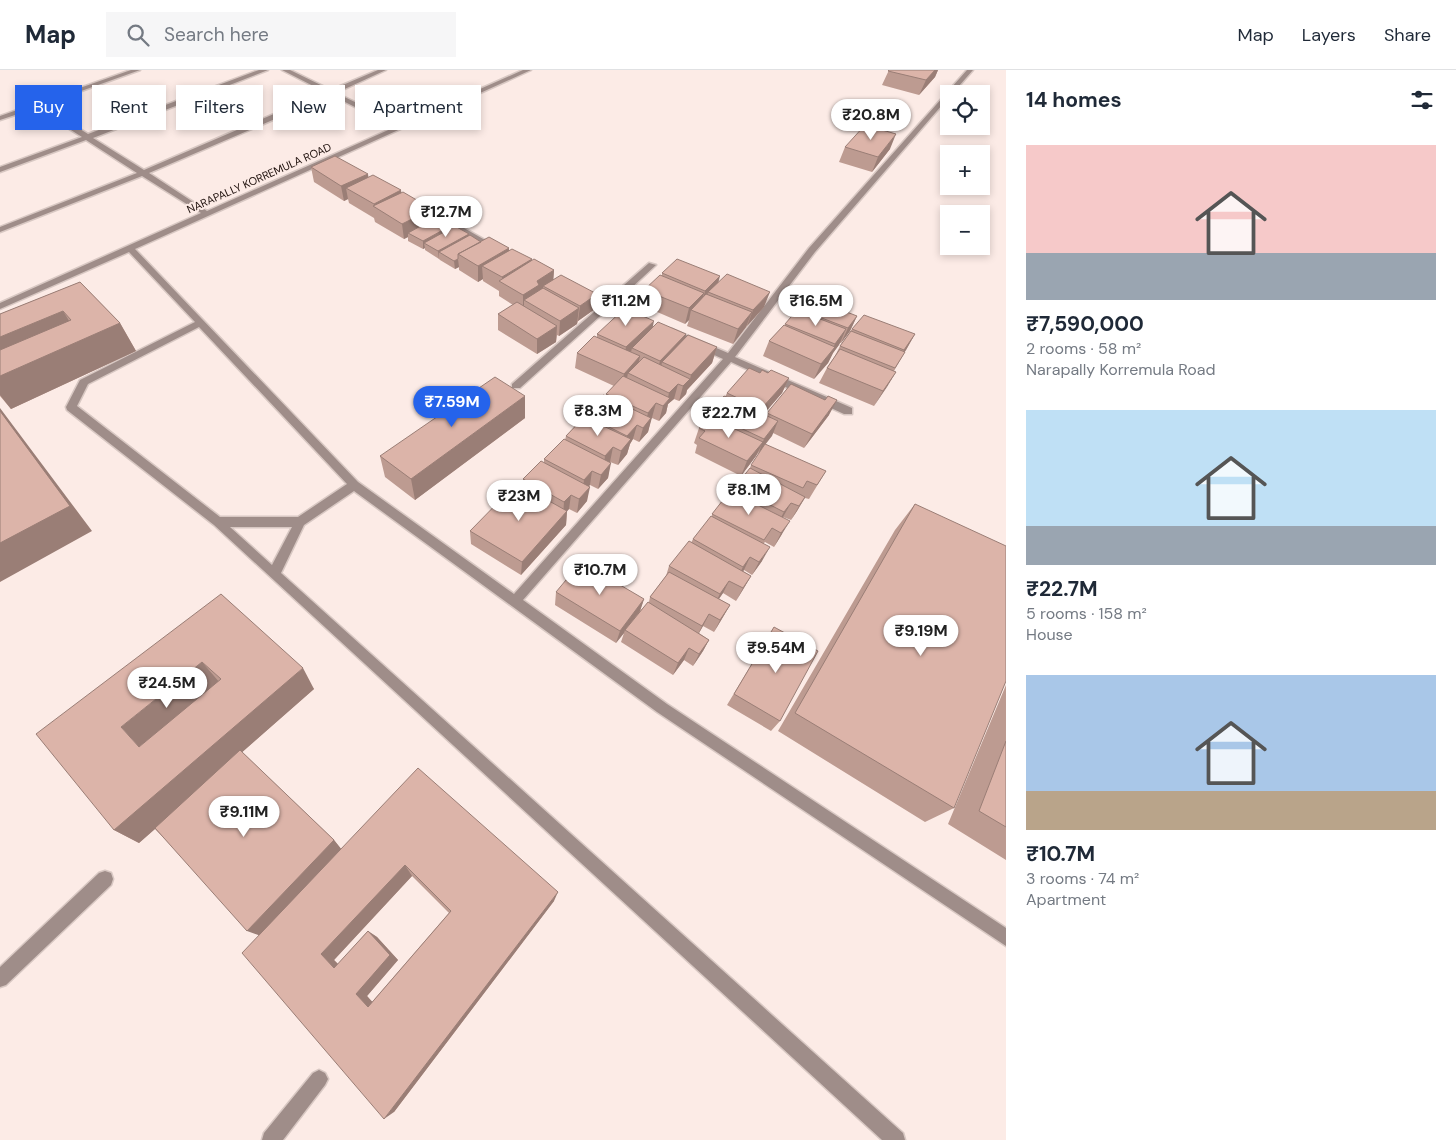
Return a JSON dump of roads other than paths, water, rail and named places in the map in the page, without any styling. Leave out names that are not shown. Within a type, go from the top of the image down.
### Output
[{"type":"street","points":[[82,89],[137,70]]},
{"type":"street","points":[[0,170],[265,70]]},
{"type":"street","points":[[285,70],[316,85]]},
{"type":"street","points":[[345,86],[383,70]]},
{"type":"street","name":"NARAPALLY KORREMULA ROAD","points":[[481,91],[528,70]]},
{"type":"street","points":[[515,602],[730,357],[812,250],[910,136],[970,70]]},
{"type":"street","points":[[0,118],[15,113]]},
{"type":"street","points":[[0,230],[143,173],[273,117]]},
{"type":"street","points":[[76,130],[207,214]]},
{"type":"street","name":"NARAPALLY KORREMULA ROAD","points":[[0,306],[394,130]]},
{"type":"street","points":[[335,157],[343,162]]},
{"type":"street","points":[[412,202],[503,252]]},
{"type":"street","points":[[130,248],[354,485],[662,708],[1006,938]]},
{"type":"street","points":[[516,386],[652,265]]},
{"type":"street","points":[[577,290],[643,320]]},
{"type":"street","points":[[200,323],[84,382],[71,407],[218,522],[896,1140]]},
{"type":"street","points":[[660,327],[848,411]]},
{"type":"street","points":[[274,574],[300,522],[354,485]]},
{"type":"street","points":[[218,522],[300,522]]},
{"type":"street","points":[[0,979],[105,879]]},
{"type":"street","points":[[271,1140],[319,1079]]}]
